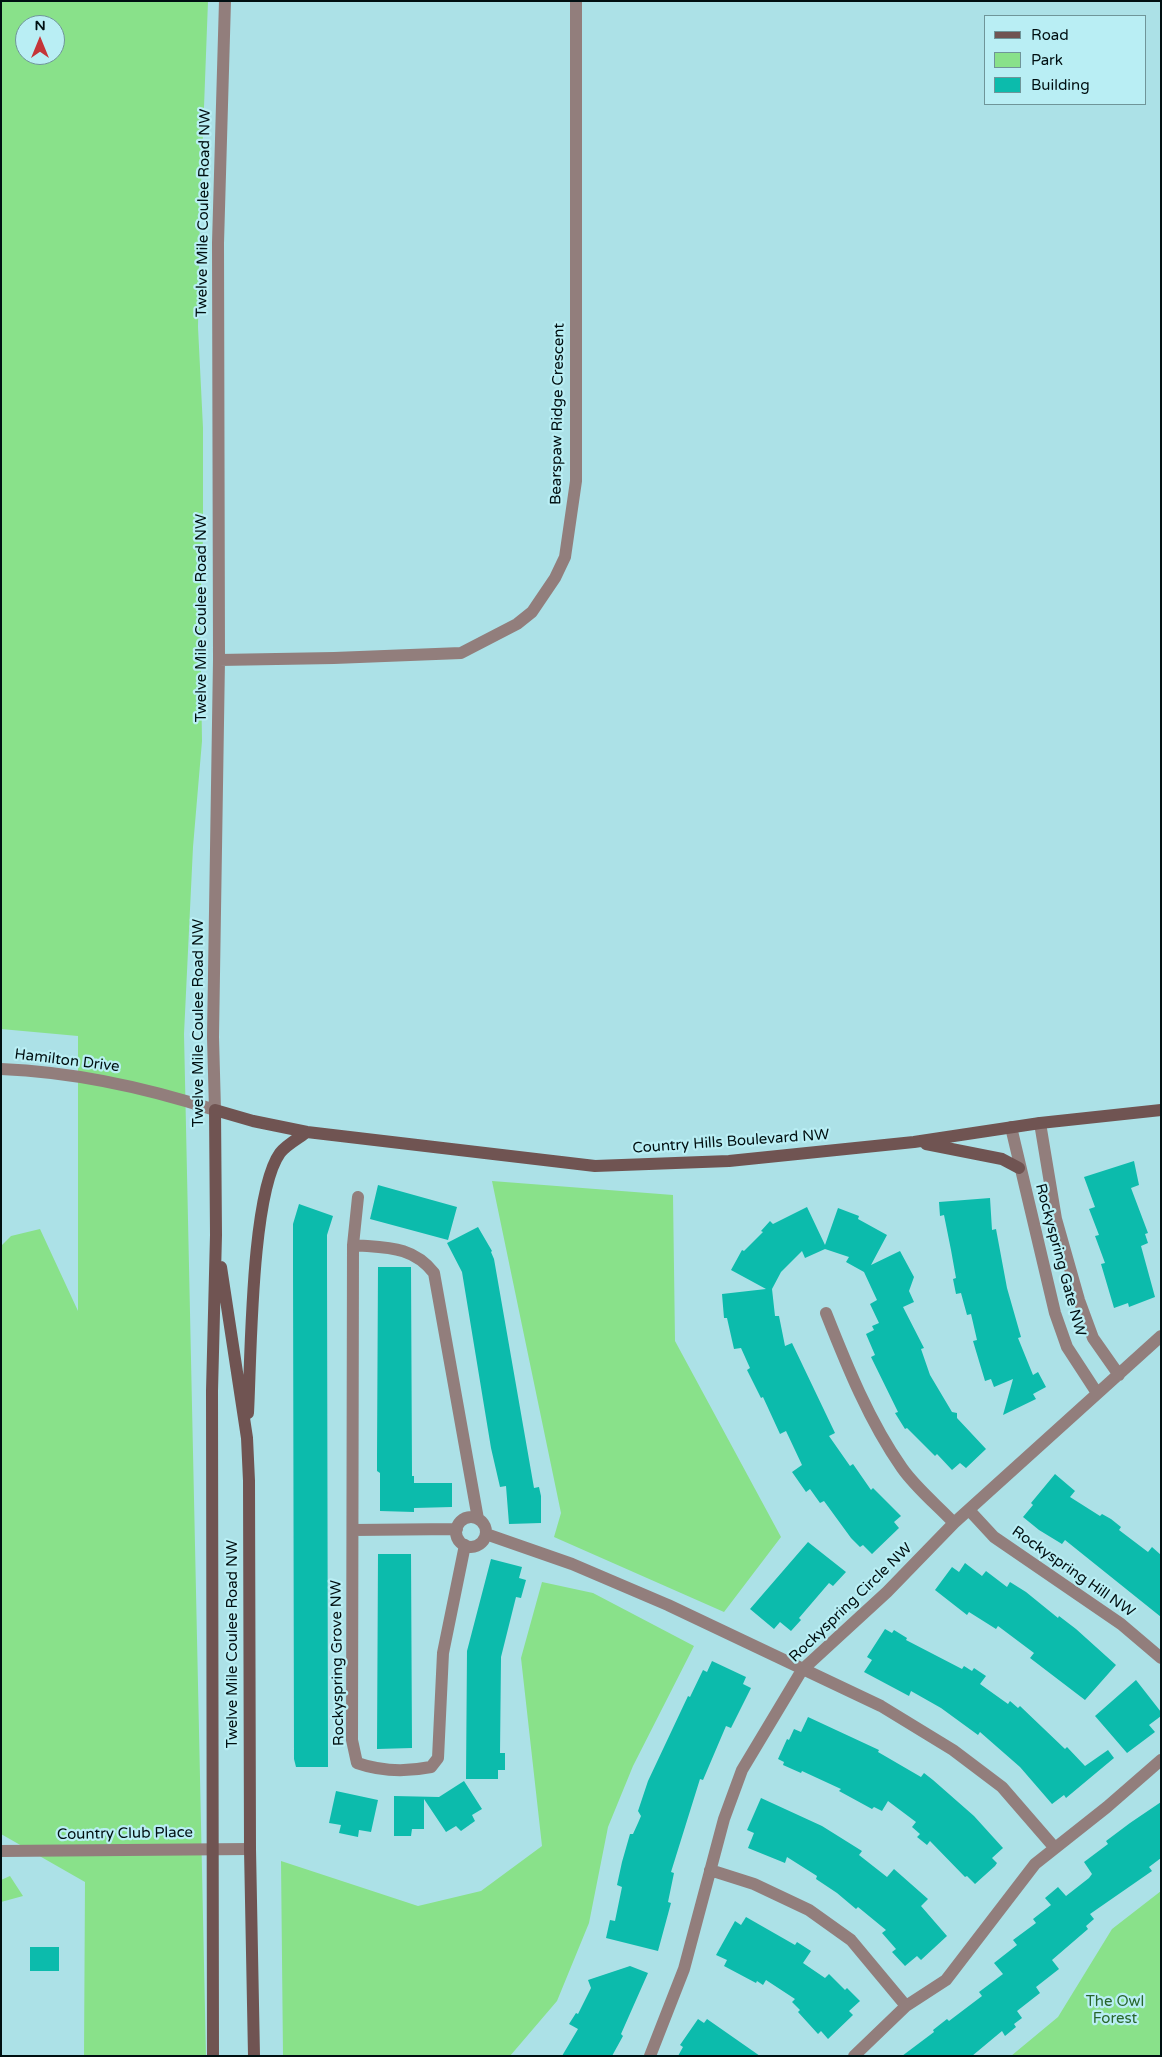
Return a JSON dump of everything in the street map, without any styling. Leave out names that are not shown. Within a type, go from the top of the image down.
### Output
[{"type":"main road","name":"Country Hills Boulevard NW","points":[[215,1110],[253,1121],[307,1132],[595,1166],[729,1161],[914,1142],[1040,1123],[1161,1110]]},
{"type":"main road","name":"Twelve Mile Coulee Road NW","points":[[213,2056],[212,1391],[216,1235],[215,1110]]},
{"type":"main road","points":[[247,1438],[258,1253],[268,1180],[281,1152],[307,1132]]},
{"type":"main road","points":[[914,1142],[1002,1159],[1019,1168]]},
{"type":"main road","name":"Twelve Mile Coulee Road NW","points":[[216,1235],[247,1438],[250,1849],[254,2056]]},
{"type":"street","name":"Twelve Mile Coulee Road NW","points":[[215,1110],[213,1036],[219,660],[218,243],[225,1]]},
{"type":"street","name":"Bearspaw Ridge Crescent","points":[[219,660],[461,653],[518,624],[532,612],[555,578],[565,557],[576,481],[576,1]]},
{"type":"street","name":"Hamilton Drive","points":[[1,1069],[41,1071],[109,1080],[215,1110]]},
{"type":"street","name":"Rockyspring Gate NW","points":[[1040,1123],[1056,1219],[1079,1300],[1093,1338],[1118,1375]]},
{"type":"street","name":"Rockyspring Gate NW","points":[[1011,1127],[1054,1313],[1067,1347],[1097,1394]]},
{"type":"street","name":"Rockyspring Grove NW","points":[[358,1197],[353,1246],[352,1740],[357,1763],[376,1769],[420,1770],[431,1767],[438,1758],[443,1653],[465,1545]]},
{"type":"street","points":[[353,1246],[401,1249],[426,1263],[434,1273],[478,1519],[484,1525],[486,1534],[478,1545],[465,1545],[458,1538],[457,1529],[465,1518],[478,1519]]},
{"type":"street","points":[[826,1313],[845,1360],[875,1424],[902,1469],[954,1523]]},
{"type":"street","name":"Rockyspring Circle NW","points":[[650,2056],[684,1969],[724,1820],[742,1770],[802,1670],[887,1592],[954,1523],[1161,1336]]},
{"type":"street","name":"Rockyspring Hill NW","points":[[970,1510],[994,1537],[1120,1624],[1161,1658]]},
{"type":"street","points":[[353,1530],[457,1529]]},
{"type":"street","points":[[486,1534],[572,1564],[668,1605],[881,1706],[953,1750],[1002,1787],[1054,1847]]},
{"type":"street","points":[[854,2056],[906,2006],[946,1980],[1035,1864],[1054,1847],[1107,1807],[1161,1760]]},
{"type":"street","name":"Country Club Place","points":[[1,1851],[250,1849]]},
{"type":"street","points":[[710,1870],[754,1884],[809,1910],[851,1940],[906,2006]]},
{"type":"green space","points":[[1,1],[208,1],[198,327],[203,428],[203,537],[200,611],[202,741],[193,847],[184,1034],[206,2056],[84,2056],[85,1882],[1,1834],[1,1246],[11,1236],[40,1229],[78,1311],[78,1036],[1,1029]]},
{"type":"green space","points":[[492,1181],[673,1195],[675,1341],[781,1537],[724,1612],[554,1537],[561,1513]]},
{"type":"green space","points":[[542,1582],[593,1593],[694,1646],[633,1766],[608,1827],[589,1923],[557,2001],[510,2056],[283,2056],[281,1861],[418,1906],[481,1891],[542,1846],[521,1658]]},
{"type":"green space","points":[[10,1876],[23,1896],[1,1902],[1,1880]]},
{"type":"green space","name":"The Owl Forest","points":[[1161,1891],[1161,2056],[1011,2056],[1058,2017],[1112,1929]]},
{"type":"building","points":[[1134,1161],[1139,1185],[1131,1188],[1148,1233],[1145,1234],[1148,1243],[1141,1246],[1155,1297],[1129,1307],[1128,1303],[1114,1308],[1101,1264],[1105,1263],[1095,1236],[1099,1235],[1089,1209],[1095,1207],[1084,1177]]},
{"type":"building","points":[[378,1185],[457,1207],[448,1240],[370,1219]]},
{"type":"building","points":[[990,1198],[992,1230],[996,1229],[1007,1288],[1021,1337],[1018,1338],[1033,1375],[1038,1372],[1046,1387],[1033,1394],[1036,1399],[1003,1415],[1013,1379],[994,1387],[991,1379],[985,1381],[973,1341],[977,1340],[971,1314],[967,1315],[961,1293],[956,1294],[953,1279],[956,1278],[951,1250],[944,1215],[940,1216],[939,1202]]},
{"type":"building","points":[[299,1204],[333,1216],[327,1235],[328,1767],[296,1767],[294,1759],[293,1224]]},
{"type":"building","points":[[807,1207],[825,1245],[838,1208],[859,1216],[858,1219],[887,1235],[871,1265],[900,1251],[914,1277],[909,1291],[914,1302],[903,1307],[924,1348],[921,1349],[930,1375],[952,1412],[957,1413],[957,1418],[986,1449],[966,1468],[960,1463],[952,1470],[937,1454],[935,1456],[907,1428],[905,1429],[895,1413],[898,1412],[871,1357],[875,1355],[866,1334],[874,1330],[872,1326],[879,1323],[870,1304],[877,1300],[864,1272],[846,1262],[849,1257],[825,1249],[805,1258],[802,1251],[781,1272],[772,1289],[775,1316],[779,1316],[785,1346],[792,1343],[835,1433],[829,1436],[850,1466],[853,1464],[871,1490],[873,1488],[901,1516],[894,1522],[899,1528],[872,1554],[863,1545],[860,1547],[851,1538],[824,1501],[820,1503],[810,1489],[806,1492],[792,1472],[802,1465],[786,1431],[780,1434],[763,1397],[761,1398],[747,1370],[750,1368],[741,1348],[734,1349],[727,1318],[724,1318],[722,1294],[766,1289],[731,1270],[742,1250],[744,1251],[763,1232],[761,1231],[770,1221],[773,1224]]},
{"type":"building","points":[[478,1227],[492,1251],[494,1259],[534,1488],[539,1487],[541,1496],[541,1523],[509,1524],[506,1486],[500,1487],[491,1448],[462,1272],[447,1243]]},
{"type":"building","points":[[378,1267],[411,1267],[412,1476],[414,1476],[414,1483],[452,1483],[452,1507],[414,1508],[414,1512],[380,1511],[380,1473],[377,1471]]},
{"type":"building","points":[[1055,1474],[1075,1491],[1070,1497],[1100,1516],[1102,1514],[1111,1519],[1121,1527],[1119,1530],[1148,1552],[1152,1547],[1161,1555],[1161,1617],[1065,1540],[1062,1544],[1039,1530],[1023,1517],[1033,1505],[1031,1503]]},
{"type":"building","points":[[808,1542],[846,1572],[833,1586],[829,1583],[799,1618],[801,1620],[791,1631],[780,1622],[774,1629],[750,1609]]},
{"type":"building","points":[[378,1554],[411,1554],[412,1748],[377,1749]]},
{"type":"building","points":[[491,1559],[522,1567],[519,1578],[526,1580],[521,1598],[516,1597],[501,1657],[500,1753],[505,1753],[505,1770],[498,1770],[498,1779],[466,1779],[467,1651]]},
{"type":"building","points":[[965,1563],[982,1576],[986,1571],[1007,1587],[1010,1582],[1026,1592],[1058,1618],[1059,1616],[1076,1629],[1116,1665],[1085,1700],[1030,1658],[1034,1653],[998,1626],[996,1629],[969,1612],[967,1615],[935,1590],[952,1567],[959,1572]]},
{"type":"building","points":[[885,1629],[892,1633],[894,1630],[907,1638],[906,1640],[962,1669],[964,1666],[972,1671],[974,1668],[986,1676],[980,1684],[1008,1704],[1010,1701],[1018,1708],[1020,1706],[1065,1749],[1067,1747],[1085,1766],[1108,1750],[1114,1758],[1066,1798],[1064,1795],[1052,1804],[1020,1767],[980,1732],[978,1735],[941,1708],[911,1691],[909,1696],[864,1672],[872,1660],[867,1657]]},
{"type":"building","points":[[712,1661],[746,1677],[743,1684],[751,1688],[731,1728],[726,1726],[703,1780],[700,1779],[671,1872],[674,1873],[668,1902],[671,1903],[658,1951],[606,1938],[610,1920],[615,1921],[622,1887],[617,1885],[622,1862],[630,1834],[633,1834],[641,1816],[638,1811],[648,1781],[688,1696],[690,1697],[703,1670],[707,1672]]},
{"type":"building","points":[[1136,1680],[1161,1712],[1161,1716],[1149,1725],[1155,1732],[1127,1753],[1095,1716]]},
{"type":"building","points":[[808,1717],[879,1750],[878,1752],[921,1777],[924,1773],[933,1780],[974,1816],[1003,1848],[992,1858],[997,1863],[995,1866],[975,1884],[967,1876],[965,1877],[930,1841],[927,1845],[917,1837],[920,1834],[912,1827],[916,1822],[888,1801],[882,1811],[874,1807],[872,1809],[839,1791],[841,1789],[802,1771],[801,1773],[783,1765],[784,1762],[778,1759],[787,1739],[789,1740],[794,1729],[801,1732]]},
{"type":"building","points":[[464,1781],[482,1809],[472,1815],[475,1821],[461,1831],[456,1826],[446,1832],[424,1799],[424,1829],[412,1829],[411,1836],[394,1836],[394,1796],[439,1797]]},
{"type":"building","points":[[336,1791],[378,1800],[371,1832],[359,1830],[358,1837],[339,1833],[341,1825],[329,1823]]},
{"type":"building","points":[[761,1798],[822,1826],[862,1851],[859,1855],[887,1877],[894,1869],[928,1899],[921,1906],[947,1936],[921,1960],[917,1956],[905,1966],[892,1952],[896,1949],[882,1933],[886,1930],[858,1907],[856,1909],[816,1879],[817,1876],[787,1857],[785,1863],[748,1848],[754,1833],[747,1830]]},
{"type":"building","points":[[1161,1802],[1161,1858],[1149,1867],[1152,1871],[1090,1914],[1094,1919],[1086,1926],[1088,1929],[1052,1960],[1059,1969],[1036,1987],[1040,1993],[1017,2011],[1022,2018],[1014,2024],[1016,2027],[1005,2036],[1002,2031],[972,2056],[902,2056],[934,2032],[933,2030],[947,2019],[949,2021],[982,1996],[979,1992],[1003,1974],[994,1963],[1017,1945],[1013,1940],[1036,1923],[1033,1919],[1051,1905],[1045,1898],[1058,1887],[1066,1896],[1089,1878],[1092,1874],[1084,1862],[1108,1844],[1106,1841]]},
{"type":"building","points":[[746,1917],[795,1945],[797,1942],[811,1951],[803,1963],[825,1978],[829,1974],[845,1990],[847,1988],[860,2001],[849,2011],[853,2015],[828,2039],[821,2031],[818,2034],[798,2012],[800,2010],[792,2002],[795,1999],[766,1980],[763,1985],[757,1981],[756,1983],[724,1966],[727,1960],[716,1955],[735,1921],[741,1925]]},
{"type":"building","points":[[30,1947],[59,1947],[59,1971],[30,1971]]},
{"type":"building","points":[[630,1966],[648,1973],[621,2034],[623,2036],[612,2056],[562,2056],[578,2029],[569,2024],[576,2013],[578,2014],[591,1988],[588,1980]]},
{"type":"building","points":[[698,2019],[704,2023],[707,2019],[760,2056],[678,2056],[683,2047],[680,2045]]}]
